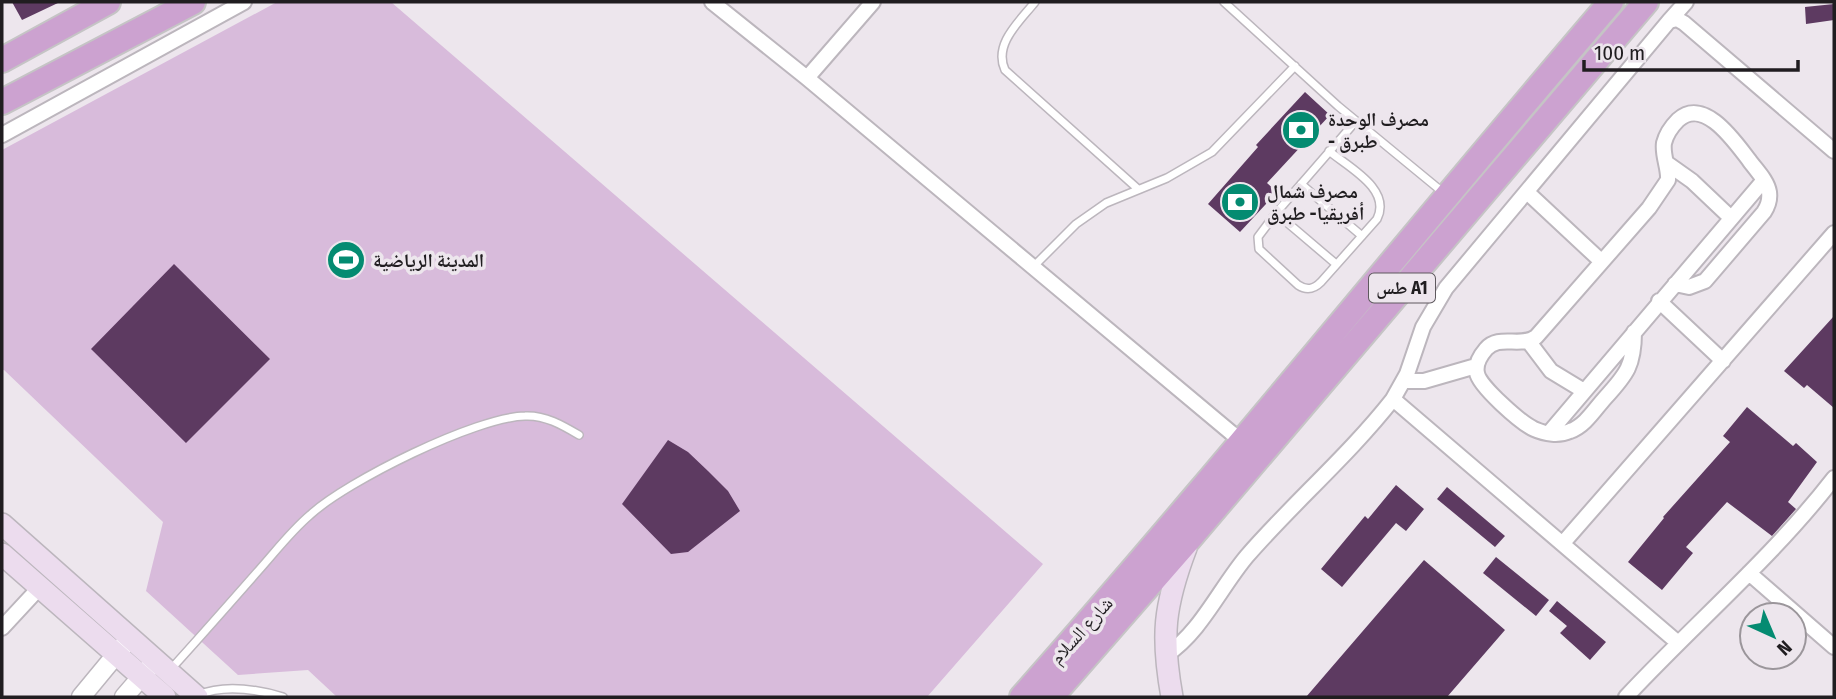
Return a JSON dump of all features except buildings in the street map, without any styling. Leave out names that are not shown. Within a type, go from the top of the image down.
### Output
[{"type":"highway","points":[[9,55],[108,2]]},
{"type":"highway","points":[[125,2],[114,12],[108,24],[117,31],[141,30]]},
{"type":"highway","points":[[2,102],[194,2]]},
{"type":"highway","name":"طس A1","points":[[1149,569],[1241,441],[1611,2]]},
{"type":"highway","name":"طس A1","points":[[1149,569],[1189,539],[1646,2]]},
{"type":"highway","points":[[9,55],[49,46],[56,48],[61,57],[58,62],[28,88]]},
{"type":"highway","name":"شارع السلام","points":[[1021,697],[1149,569]]},
{"type":"highway","name":"شارع السلام","points":[[1051,697],[1149,569]]},
{"type":"main road","points":[[2,524],[131,637],[157,679]]},
{"type":"main road","points":[[1172,697],[1165,627],[1168,601],[1189,539]]},
{"type":"main road","points":[[2,554],[117,655],[157,679],[195,697]]},
{"type":"street","points":[[2,135],[244,2]]},
{"type":"street","points":[[712,2],[807,78],[1241,441]]},
{"type":"street","points":[[807,78],[873,2]]},
{"type":"street","points":[[1166,655],[1184,641],[1264,538],[1394,400],[1404,382],[1423,327],[1437,300],[1686,2]]},
{"type":"street","points":[[1669,21],[1677,19],[1684,23],[1834,151]]},
{"type":"street","points":[[1633,332],[1633,356],[1623,379],[1581,425],[1566,433],[1549,433],[1526,424],[1483,385],[1477,376],[1476,366],[1493,344],[1529,342],[1540,334],[1661,195],[1668,180],[1664,144],[1671,128],[1683,116],[1700,114],[1707,116],[1733,141],[1764,180],[1769,193],[1768,206],[1711,275],[1698,285],[1681,287],[1675,284]]},
{"type":"street","points":[[1668,164],[1692,181],[1730,217]]},
{"type":"street","points":[[1549,433],[1764,180]]},
{"type":"street","points":[[1527,192],[1601,261]]},
{"type":"street","points":[[1563,543],[1834,233]]},
{"type":"street","points":[[1659,301],[1723,362]]},
{"type":"street","points":[[1529,342],[1551,371],[1584,391]]},
{"type":"street","points":[[1404,382],[1424,381],[1476,366]]},
{"type":"street","points":[[1394,400],[1677,642]]},
{"type":"street","points":[[1626,697],[1677,642],[1784,538],[1834,478]]},
{"type":"street","points":[[1749,573],[1834,647]]},
{"type":"street","points":[[2,628],[40,587]]},
{"type":"street","points":[[81,697],[131,637]]},
{"type":"street","points":[[124,697],[157,679]]},
{"type":"lane","points":[[1035,2],[1003,47],[1001,58],[1005,70],[1138,189]]},
{"type":"lane","points":[[1224,2],[1356,121],[1446,195]]},
{"type":"lane","points":[[1033,267],[1091,212],[1121,195],[1182,171],[1212,152],[1295,66]]},
{"type":"lane","points":[[1329,151],[1379,196],[1379,214],[1314,288],[1306,289],[1298,285],[1258,246],[1259,235],[1276,213],[1329,151],[1356,121]]},
{"type":"lane","points":[[1301,184],[1362,236]]},
{"type":"lane","points":[[1276,213],[1336,264]]},
{"type":"lane","points":[[157,679],[297,527],[323,503],[353,484],[438,443],[509,417],[543,417],[579,435]]},
{"type":"lane","points":[[195,697],[230,689],[254,690],[283,697]]},
{"type":"shaded area","name":"المدينة الرياضية","points":[[277,2],[391,2],[1043,564],[927,697],[337,697],[308,670],[238,675],[146,591],[163,522],[2,370],[2,150]]},
{"type":"place","name":"مصرف الوحدة - طبرق","points":[[1301,130]]},
{"type":"place","name":"مصرف شمال أفريقيا- طبرق","points":[[1240,202]]},
{"type":"place","name":"المدينة الرياضية","points":[[346,260]]}]
